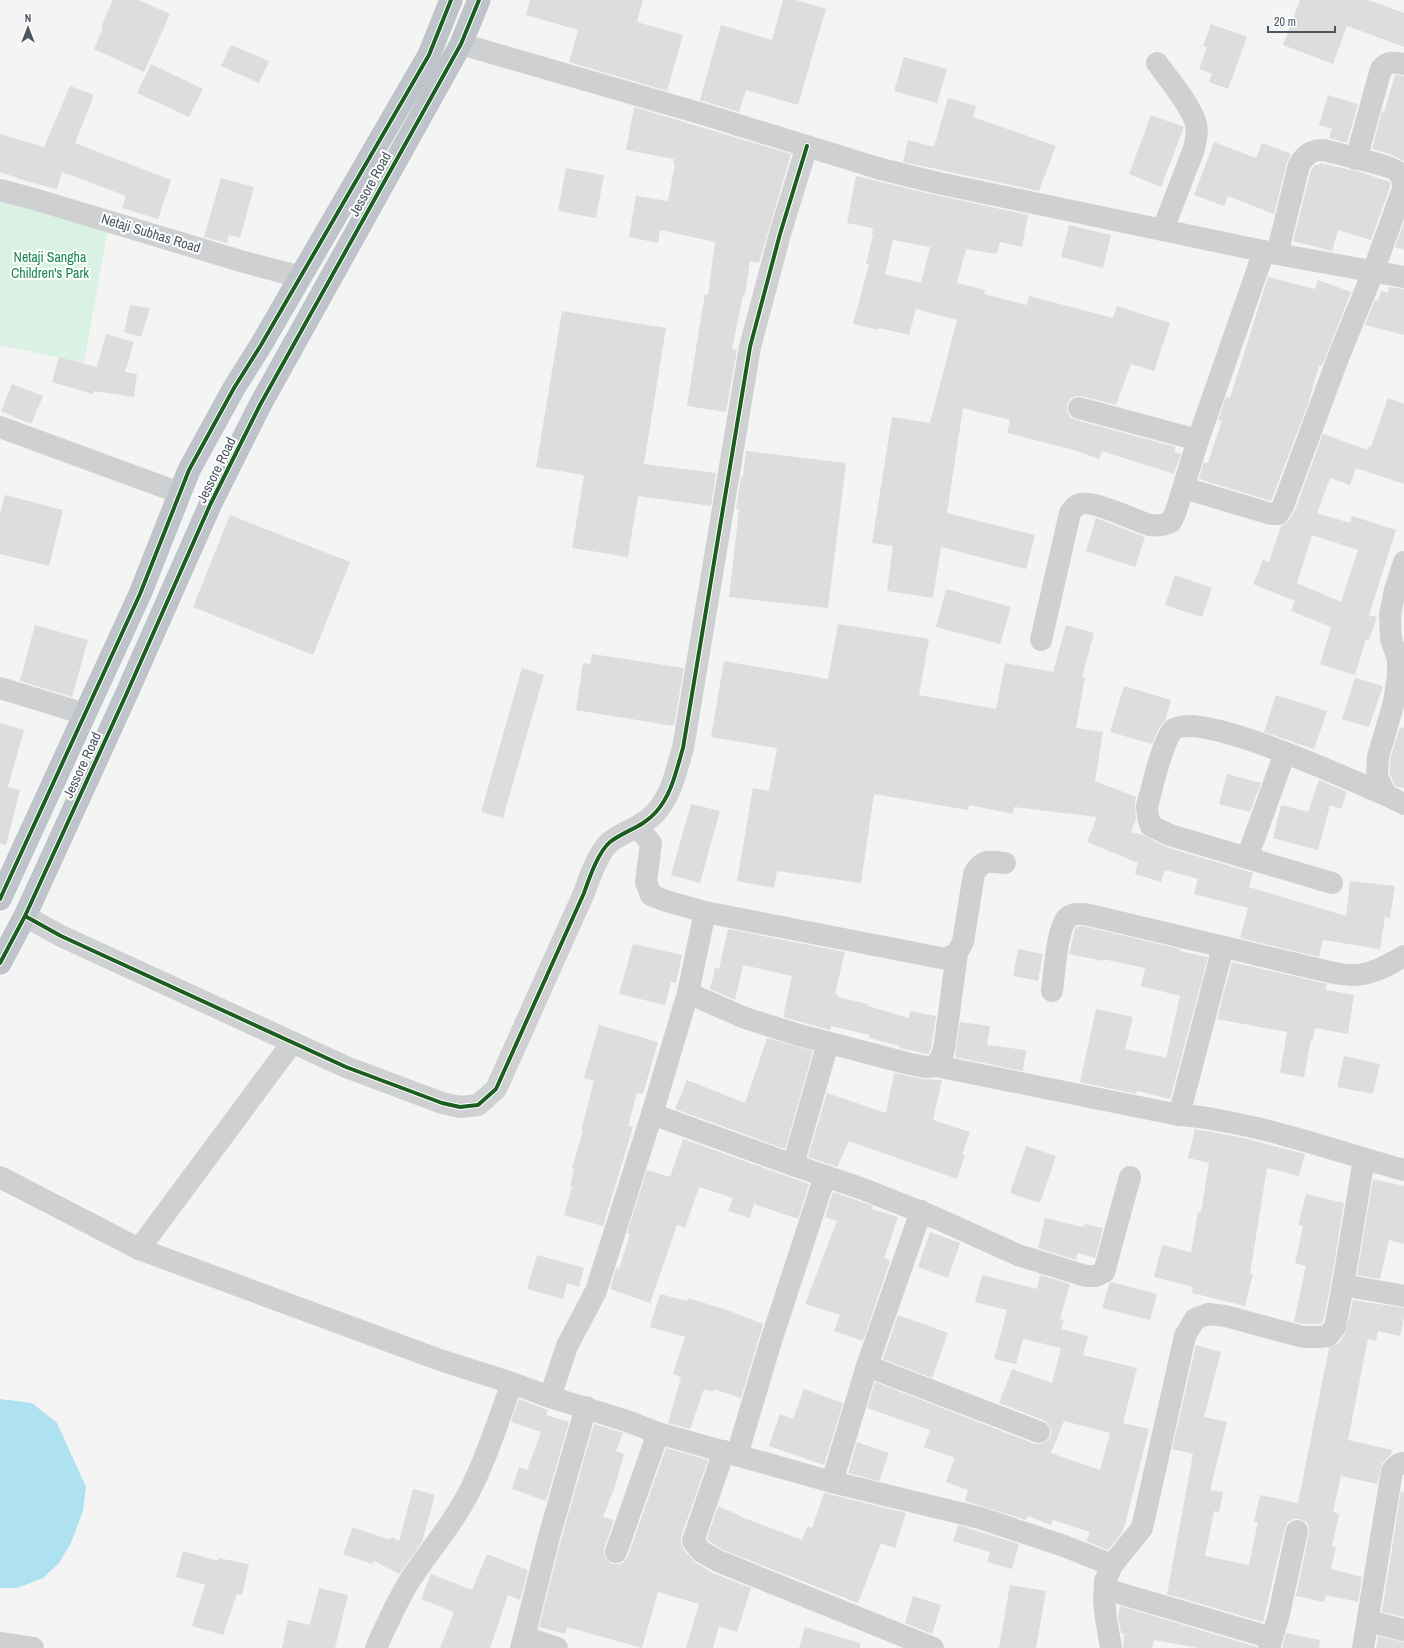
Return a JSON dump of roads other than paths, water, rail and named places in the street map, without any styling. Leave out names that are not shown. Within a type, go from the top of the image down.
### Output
[{"type":"highway","points":[[0,899],[140,594],[189,470],[234,388],[301,277],[348,193],[429,55],[451,0]]},
{"type":"highway","name":"Jessore Road","points":[[0,963],[25,916],[126,695],[210,505],[253,419],[326,284],[461,44],[479,0]]},
{"type":"street","points":[[461,44],[706,115],[881,169],[938,183],[1270,252],[1404,277]]},
{"type":"street","points":[[1356,158],[1380,69],[1385,64],[1394,62],[1404,64]]},
{"type":"street","points":[[1157,63],[1189,108],[1196,124],[1197,136],[1194,149],[1163,229]]},
{"type":"street","points":[[25,916],[61,936],[292,1043],[346,1067],[442,1103],[460,1107],[478,1105],[496,1090],[584,894],[593,866],[609,843],[638,828],[656,813],[671,791],[683,748],[750,347],[780,234],[807,146]]},
{"type":"street","points":[[1041,640],[1070,513],[1076,506],[1082,503],[1093,504],[1150,525],[1164,525],[1171,522],[1184,488],[1198,440],[1270,252],[1299,165],[1306,154],[1315,150],[1324,150],[1398,171],[1402,178],[1403,190],[1283,506],[1278,514],[1272,514],[1184,488]]},
{"type":"street","name":"Netaji Subhas Road","points":[[0,190],[244,262],[301,277]]},
{"type":"street","points":[[1079,408],[1198,440]]},
{"type":"street","points":[[0,427],[180,493]]},
{"type":"street","points":[[1395,800],[1377,777],[1378,757],[1394,702],[1398,676],[1398,659],[1391,638],[1390,615],[1394,590],[1404,562]]},
{"type":"street","points":[[0,688],[85,714]]},
{"type":"street","points":[[1332,883],[1170,835],[1151,826],[1147,806],[1166,743],[1173,730],[1182,726],[1197,726],[1240,736],[1264,744],[1395,800]]},
{"type":"street","points":[[1246,858],[1285,753]]},
{"type":"street","points":[[638,828],[651,843],[646,882],[651,895],[666,901],[705,912],[923,955],[946,959],[957,953]]},
{"type":"street","points":[[936,1066],[943,1053],[945,1043],[957,953],[963,942],[974,874],[978,866],[988,861],[1004,863]]},
{"type":"street","points":[[550,1397],[567,1346],[596,1291],[652,1114],[688,993],[705,912]]},
{"type":"street","points":[[1052,992],[1061,927],[1067,918],[1074,914],[1084,914],[1334,973],[1354,975],[1371,972],[1393,963],[1404,956]]},
{"type":"street","points":[[1179,1115],[1223,946]]},
{"type":"street","points":[[688,993],[745,1018],[773,1028],[906,1063],[924,1067],[936,1066],[1179,1115],[1217,1119],[1295,1137],[1404,1170]]},
{"type":"street","points":[[139,1249],[292,1043]]},
{"type":"street","points":[[793,1165],[828,1043]]},
{"type":"street","points":[[652,1114],[793,1165],[871,1191],[921,1211],[1018,1254],[1086,1276],[1096,1276],[1104,1272],[1130,1177]]},
{"type":"street","points":[[1111,1648],[1106,1619],[1105,1581],[1112,1565],[1142,1528],[1185,1336],[1195,1319],[1208,1314],[1225,1316],[1303,1337],[1328,1336],[1335,1327],[1364,1159]]},
{"type":"street","points":[[825,1176],[771,1341],[730,1453],[693,1541],[702,1552],[718,1561],[933,1648]]},
{"type":"street","points":[[0,1177],[139,1249],[440,1360],[550,1397],[586,1407],[658,1433],[832,1482],[980,1518],[1064,1546],[1112,1565]]},
{"type":"street","points":[[832,1482],[867,1366],[921,1211]]},
{"type":"street","points":[[1343,1285],[1404,1296]]},
{"type":"street","points":[[867,1366],[1039,1432]]},
{"type":"street","points":[[376,1648],[393,1610],[412,1577],[434,1548],[466,1497],[486,1456],[512,1383]]},
{"type":"street","points":[[557,1648],[522,1642],[549,1537],[586,1407]]},
{"type":"street","points":[[616,1552],[658,1433]]},
{"type":"street","points":[[1362,1648],[1368,1622],[1392,1471],[1401,1463],[1404,1464]]},
{"type":"street","points":[[1105,1589],[1270,1643],[1282,1601],[1297,1531]]},
{"type":"street","points":[[1368,1622],[1404,1630]]},
{"type":"street","points":[[0,1643],[32,1648]]},
{"type":"water","points":[[0,1399],[32,1403],[57,1423],[86,1487],[83,1511],[71,1543],[59,1563],[43,1578],[17,1588],[0,1588]]},
{"type":"park label","name":"Netaji Sangha Children's Park","points":[[50,266]]}]
